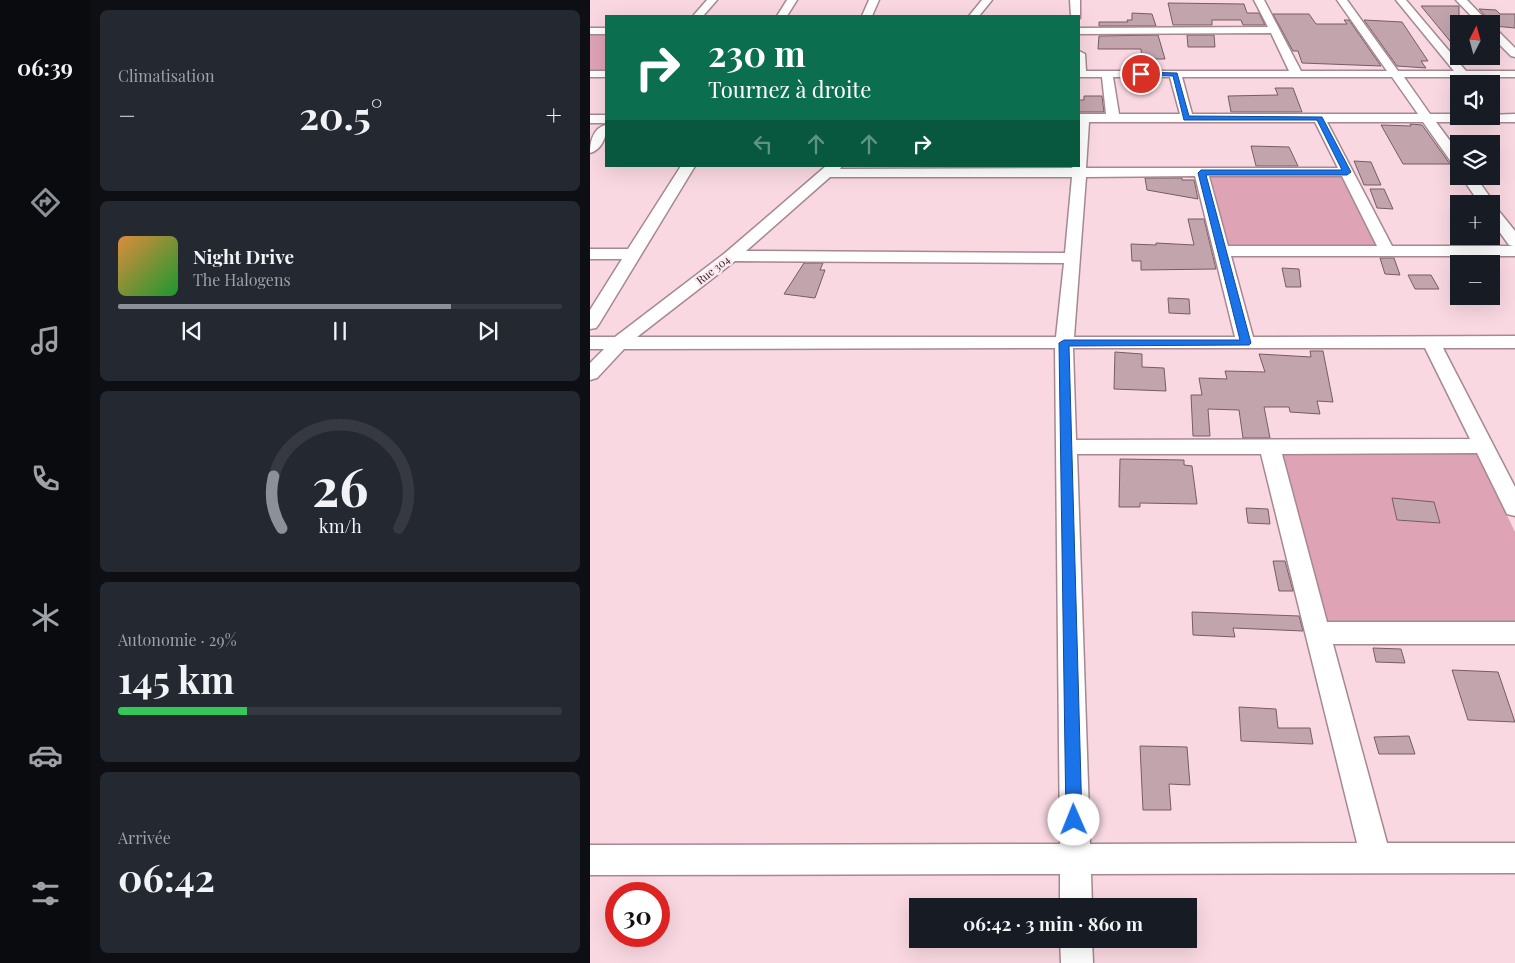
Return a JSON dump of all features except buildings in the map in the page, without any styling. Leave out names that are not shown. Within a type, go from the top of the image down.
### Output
[{"type":"street","points":[[699,15],[712,0]]},
{"type":"street","points":[[783,15],[792,0]]},
{"type":"street","points":[[868,15],[874,0]]},
{"type":"street","points":[[975,15],[987,0]]},
{"type":"street","points":[[1075,0],[1076,15]]},
{"type":"street","points":[[1259,0],[1297,74]]},
{"type":"street","points":[[1342,0],[1450,151]]},
{"type":"street","points":[[1400,0],[1464,74]]},
{"type":"street","points":[[1461,0],[1476,15]]},
{"type":"street","points":[[1080,31],[1274,30]]},
{"type":"street","points":[[590,31],[605,31]]},
{"type":"street","points":[[1500,39],[1515,54]]},
{"type":"street","points":[[590,74],[605,74]]},
{"type":"street","points":[[1080,74],[1515,74]]},
{"type":"street","points":[[1107,74],[1113,118]]},
{"type":"street","points":[[1175,74],[1187,118]]},
{"type":"street","points":[[1080,146],[1081,118],[1509,118],[1515,132]]},
{"type":"street","points":[[1319,118],[1387,251]]},
{"type":"street","points":[[590,119],[605,119]]},
{"type":"street","points":[[590,149],[605,130]]},
{"type":"street","points":[[590,324],[687,167]]},
{"type":"street","points":[[1076,898],[1064,343],[1073,258],[1079,167]]},
{"type":"street","points":[[831,170],[1079,173],[1347,172]]},
{"type":"street","name":"Rue 304","points":[[590,374],[619,343],[731,256],[831,170]]},
{"type":"street","points":[[1201,173],[1246,343]]},
{"type":"street","points":[[1500,221],[1515,242]]},
{"type":"street","points":[[1222,252],[1515,251]]},
{"type":"street","points":[[590,254],[634,254]]},
{"type":"street","points":[[731,256],[1073,258]]},
{"type":"street","points":[[1431,342],[1515,508]]},
{"type":"street","points":[[590,343],[1515,342]]},
{"type":"street","points":[[1066,447],[1484,446]]},
{"type":"street","points":[[1270,447],[1376,859]]},
{"type":"street","points":[[1318,633],[1515,633]]},
{"type":"street","points":[[590,860],[1515,858]]},
{"type":"street","points":[[1076,948],[1077,963]]},
{"type":"shaded area","points":[[590,32],[605,32],[605,74],[590,74]]},
{"type":"shaded area","points":[[1210,174],[1344,174],[1380,248],[1229,248]]},
{"type":"shaded area","points":[[1280,452],[1477,452],[1515,532],[1515,623],[1324,622]]},
{"type":"route","points":[[1074,820],[1064,343],[1246,343],[1201,173],[1347,172],[1319,118],[1187,118],[1175,74],[1141,74]]}]
